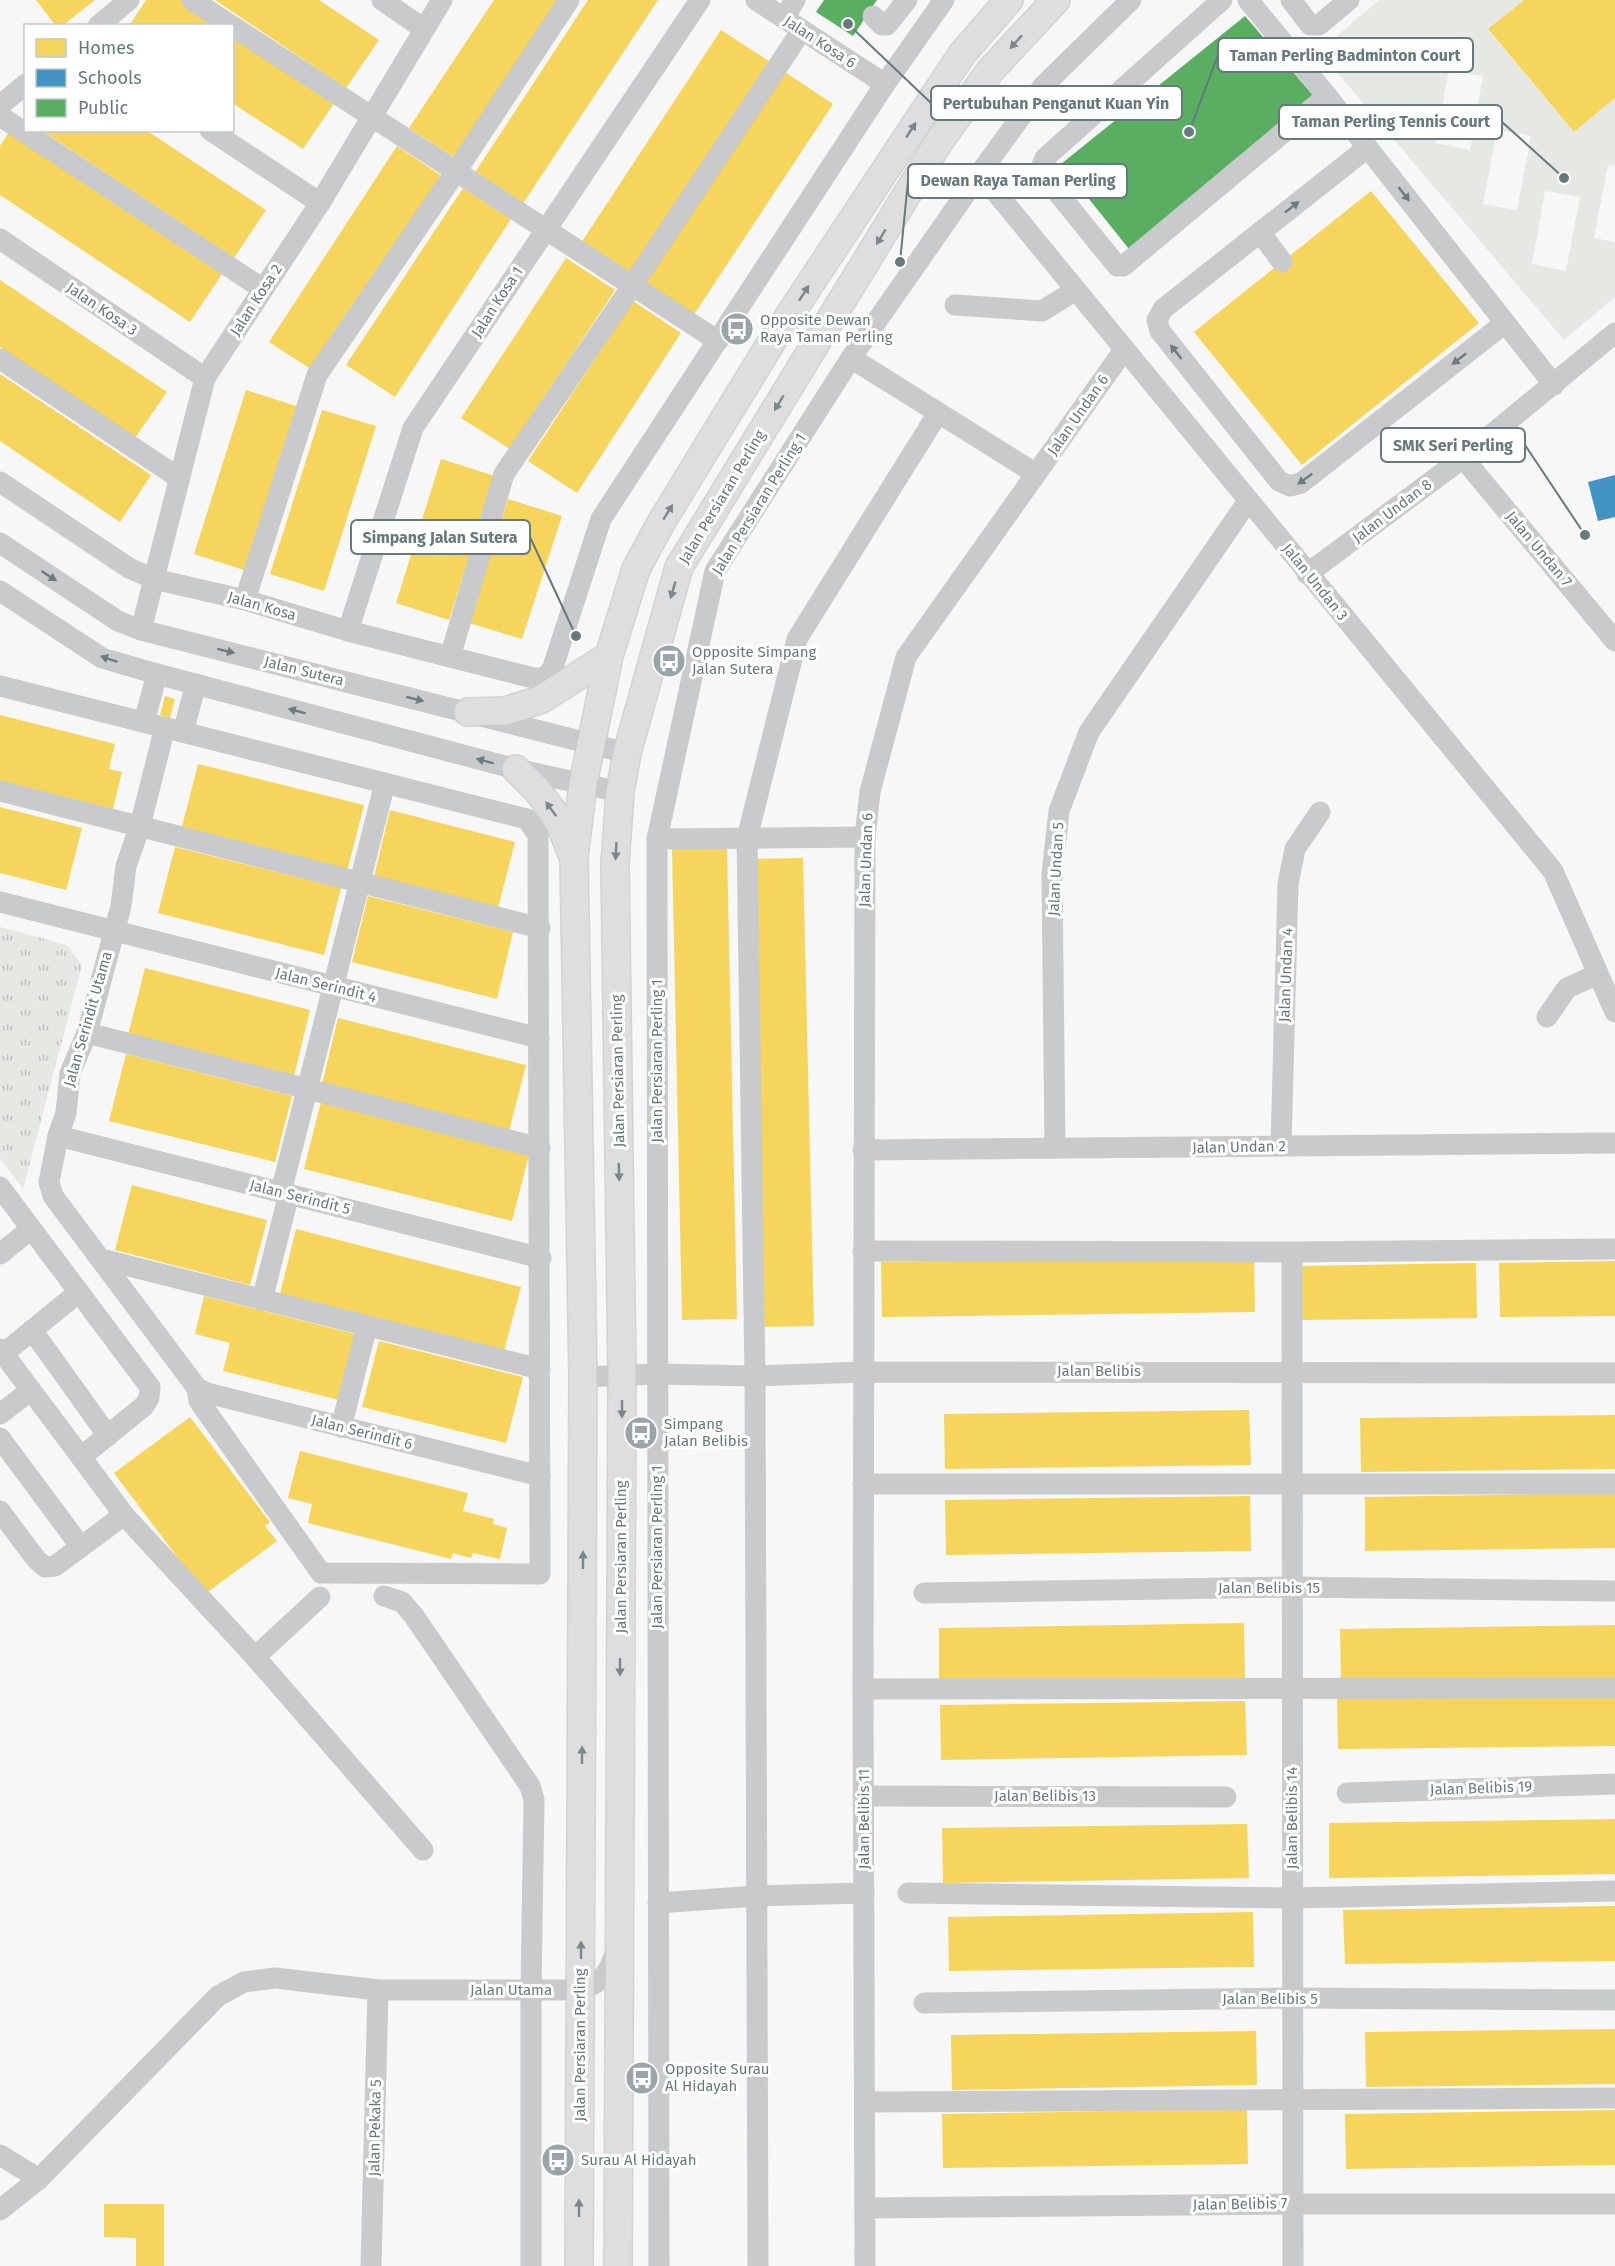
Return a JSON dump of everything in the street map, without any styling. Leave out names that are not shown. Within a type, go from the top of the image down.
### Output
[{"type":"main road","name":"Jalan Persiaran Perling","points":[[579,2266],[584,1377],[574,857],[583,784],[609,656],[636,569],[775,336],[962,54],[1009,0]]},
{"type":"main road","name":"Jalan Persiaran Perling","points":[[618,2266],[622,1376],[615,864],[620,792],[627,753],[679,567],[939,141],[990,71],[1056,0]]},
{"type":"main road","points":[[468,712],[505,711],[540,700],[609,656]]},
{"type":"main road","points":[[516,769],[537,790],[557,817],[574,857]]},
{"type":"street","points":[[100,24],[129,0]]},
{"type":"street","points":[[192,0],[229,24]]},
{"type":"street","points":[[382,0],[424,29]]},
{"type":"street","name":"Jalan Kosa 2","points":[[141,630],[205,378],[320,203],[442,0]]},
{"type":"street","points":[[245,600],[318,375],[569,0]]},
{"type":"street","name":"Jalan Kosa 1","points":[[348,631],[413,428],[700,0]]},
{"type":"street","name":"Jalan Kosa 6","points":[[756,0],[885,84]]},
{"type":"street","points":[[784,18],[795,0]]},
{"type":"street","points":[[873,16],[884,26],[907,0]]},
{"type":"street","name":"Jalan Persiaran Perling 1","points":[[659,2266],[657,839],[715,571],[851,358],[980,173],[1044,86],[1131,0]]},
{"type":"street","points":[[1222,0],[1045,158],[1041,168],[1117,266],[1123,266],[1128,262],[1327,96]]},
{"type":"street","points":[[1248,0],[1327,96],[1554,385]]},
{"type":"street","points":[[1291,0],[1310,26],[1318,25],[1349,0]]},
{"type":"street","points":[[234,27],[718,341],[940,1]]},
{"type":"street","points":[[450,657],[504,474],[802,30]]},
{"type":"street","points":[[0,105],[24,86]]},
{"type":"street","points":[[0,116],[24,132]]},
{"type":"street","points":[[24,132],[263,289]]},
{"type":"street","points":[[213,132],[320,203]]},
{"type":"street","points":[[1367,148],[1162,309],[1158,314],[1157,326],[1284,485],[1296,486],[1505,323]]},
{"type":"street","name":"Jalan Undan 3","points":[[980,173],[1553,871],[1615,1012]]},
{"type":"street","points":[[1260,232],[1282,262]]},
{"type":"street","name":"Jalan Kosa 3","points":[[0,239],[205,378]]},
{"type":"street","points":[[955,305],[1042,310],[1076,290]]},
{"type":"street","name":"Jalan Undan 8","points":[[1308,574],[1463,458],[1615,333]]},
{"type":"street","name":"Jalan Kosa","points":[[0,482],[129,568],[154,579],[245,600],[348,631],[533,678],[546,678],[553,667],[601,519],[718,341]]},
{"type":"street","name":"Jalan Undan 6","points":[[863,1372],[865,837],[870,792],[906,657],[1124,350]]},
{"type":"street","points":[[851,358],[1036,474]]},
{"type":"street","points":[[0,359],[179,478]]},
{"type":"street","points":[[758,2266],[754,1376],[747,838],[797,639],[938,413]]},
{"type":"street","name":"Jalan Undan 7","points":[[1463,458],[1615,641]]},
{"type":"street","name":"Jalan Undan 5","points":[[1055,1148],[1052,874],[1059,811],[1089,732],[1248,501]]},
{"type":"street","name":"Jalan Sutera","points":[[0,543],[118,621],[141,630],[627,753]]},
{"type":"street","points":[[0,591],[102,658],[516,769],[620,792]]},
{"type":"street","points":[[157,674],[164,727]]},
{"type":"street","points":[[164,727],[196,684]]},
{"type":"street","points":[[0,686],[527,819],[538,835],[540,1476]]},
{"type":"street","name":"Jalan Serindit Utama","points":[[164,727],[140,826],[126,866],[121,906],[87,1033],[70,1073],[66,1113],[58,1136],[49,1182],[53,1196],[193,1384],[199,1401],[321,1573],[540,1574],[540,1476]]},
{"type":"street","points":[[262,1299],[307,1089],[386,783]]},
{"type":"street","points":[[0,791],[540,928]]},
{"type":"street","name":"Jalan Undan 4","points":[[1281,1146],[1288,884],[1295,849],[1320,813]]},
{"type":"street","points":[[657,839],[865,837]]},
{"type":"street","name":"Jalan Serindit 4","points":[[0,902],[539,1038]]},
{"type":"street","points":[[1547,1017],[1567,988],[1598,974]]},
{"type":"street","points":[[87,1033],[540,1148]]},
{"type":"street","name":"Jalan Serindit 5","points":[[58,1136],[541,1258]]},
{"type":"street","name":"Jalan Undan 2","points":[[863,1150],[1615,1143]]},
{"type":"street","points":[[0,1187],[150,1387],[149,1398],[144,1406],[81,1457]]},
{"type":"street","points":[[0,1254],[31,1229]]},
{"type":"street","points":[[863,1251],[1292,1252],[1615,1249]]},
{"type":"street","name":"Jalan Belibis 14","points":[[1292,1252],[1293,2266]]},
{"type":"street","points":[[101,1259],[540,1370]]},
{"type":"street","points":[[79,1292],[2,1352],[124,1515],[255,1657],[423,1850]]},
{"type":"street","points":[[341,1427],[367,1326]]},
{"type":"street","points":[[32,1330],[108,1436]]},
{"type":"street","name":"Jalan Belibis","points":[[584,1377],[657,1374],[754,1376],[863,1372],[1615,1372]]},
{"type":"street","name":"Jalan Belibis 11","points":[[863,1372],[865,2266]]},
{"type":"street","name":"Jalan Serindit 6","points":[[193,1384],[207,1394],[540,1476]]},
{"type":"street","points":[[0,1414],[31,1390]]},
{"type":"street","points":[[0,1438],[81,1547]]},
{"type":"street","points":[[863,1484],[1615,1484]]},
{"type":"street","points":[[0,1511],[36,1559],[45,1567],[55,1566],[124,1515]]},
{"type":"street","name":"Jalan Belibis 15","points":[[924,1593],[1291,1587],[1615,1591]]},
{"type":"street","points":[[384,1596],[402,1602],[414,1616],[509,1758],[530,1785],[534,1800],[531,2266]]},
{"type":"street","points":[[255,1657],[320,1597]]},
{"type":"street","points":[[863,1689],[1615,1688]]},
{"type":"street","name":"Jalan Belibis 19","points":[[1347,1793],[1615,1784]]},
{"type":"street","name":"Jalan Belibis 13","points":[[863,1796],[1226,1797]]},
{"type":"street","points":[[908,1893],[1292,1898],[1615,1891]]},
{"type":"street","points":[[658,1903],[757,1896],[864,1893]]},
{"type":"street","points":[[581,1990],[597,1984],[608,1973],[619,1945]]},
{"type":"street","name":"Jalan Utama","points":[[0,2210],[39,2179],[218,1996],[244,1982],[275,1978],[378,1990],[581,1990]]},
{"type":"street","name":"Jalan Pekaka 5","points":[[371,2266],[378,1990]]},
{"type":"street","name":"Jalan Belibis 5","points":[[924,2003],[1292,1998],[1615,2000]]},
{"type":"street","points":[[865,2102],[1615,2098]]},
{"type":"street","points":[[0,2155],[39,2179]]},
{"type":"street","name":"Jalan Belibis 7","points":[[865,2208],[1615,2204]]},
{"type":"green space","points":[[1379,0],[1524,0],[1488,30],[1574,132],[1615,98],[1615,166],[1608,165],[1594,238],[1615,242],[1615,297],[1564,340],[1319,51]],"holes":[[[1449,70],[1483,76],[1470,150],[1435,143]],[[1497,130],[1531,136],[1517,210],[1483,204]],[[1545,191],[1580,197],[1566,271],[1532,264]]]},
{"type":"green space","points":[[0,927],[67,945],[82,965],[23,1189],[0,1158]]},
{"type":"building: Homes","points":[[36,0],[95,0],[65,24],[54,24]]},
{"type":"building: Homes","points":[[146,0],[183,0],[218,24],[130,24]]},
{"type":"building: Homes","points":[[215,0],[319,0],[379,40],[346,88]]},
{"type":"building: Homes","points":[[494,0],[563,0],[458,160],[409,128]]},
{"type":"building: Homes","points":[[588,0],[658,0],[522,205],[474,174]]},
{"type":"building: Homes","points":[[1524,0],[1615,0],[1615,98],[1574,132],[1488,29]]},
{"type":"building: Homes","points":[[721,30],[769,61],[629,274],[581,243]]},
{"type":"building: Homes","points":[[234,34],[335,102],[303,149],[234,104]]},
{"type":"building: Homes","points":[[785,72],[833,104],[693,316],[644,285]]},
{"type":"building: Homes","points":[[9,132],[222,274],[190,322],[0,195],[0,146]]},
{"type":"building: Homes","points":[[44,132],[149,132],[266,210],[234,258]]},
{"type":"building: Homes","points":[[397,146],[445,178],[317,373],[269,342]]},
{"type":"building: Homes","points":[[463,188],[511,219],[395,397],[346,365]]},
{"type":"building: Homes","points":[[1371,191],[1479,323],[1302,465],[1194,332]]},
{"type":"building: Homes","points":[[566,258],[615,290],[510,449],[461,418]]},
{"type":"building: Homes","points":[[0,280],[167,392],[135,438],[0,347]]},
{"type":"building: Homes","points":[[633,301],[681,333],[577,493],[528,461]]},
{"type":"building: Homes","points":[[0,374],[151,475],[120,522],[0,441]]},
{"type":"building: Homes","points":[[246,390],[299,407],[247,571],[194,554]]},
{"type":"building: Homes","points":[[322,410],[376,426],[324,591],[270,574]]},
{"type":"building: Homes","points":[[441,459],[495,476],[449,620],[396,603]]},
{"type":"building: Homes","points":[[508,499],[562,516],[522,639],[469,623]]},
{"type":"building: Homes","points":[[165,696],[175,699],[170,718],[160,715]]},
{"type":"building: Homes","points":[[0,715],[115,744],[109,769],[122,772],[113,809],[0,781]]},
{"type":"building: Homes","points":[[198,764],[364,805],[347,872],[181,830]]},
{"type":"building: Homes","points":[[0,807],[82,828],[66,890],[0,873]]},
{"type":"building: Homes","points":[[390,810],[515,842],[498,908],[374,877]]},
{"type":"building: Homes","points":[[175,847],[341,888],[324,955],[158,913]]},
{"type":"building: Homes","points":[[727,847],[737,1319],[682,1320],[672,848]]},
{"type":"building: Homes","points":[[803,858],[814,1326],[758,1327],[748,859]]},
{"type":"building: Homes","points":[[368,896],[513,932],[497,999],[352,962]]},
{"type":"building: Homes","points":[[145,968],[310,1010],[294,1076],[128,1035]]},
{"type":"building: Homes","points":[[338,1018],[526,1065],[509,1131],[322,1084]]},
{"type":"building: Homes","points":[[126,1054],[292,1096],[275,1162],[109,1121]]},
{"type":"building: Homes","points":[[321,1102],[529,1155],[512,1221],[304,1169]]},
{"type":"building: Homes","points":[[132,1185],[267,1220],[250,1285],[115,1250]]},
{"type":"building: Homes","points":[[296,1229],[521,1287],[504,1351],[280,1294]]},
{"type":"building: Homes","points":[[1254,1257],[1255,1312],[882,1317],[881,1262]]},
{"type":"building: Homes","points":[[1615,1261],[1615,1316],[1500,1317],[1499,1263]]},
{"type":"building: Homes","points":[[1476,1263],[1477,1318],[1301,1320],[1299,1266]]},
{"type":"building: Homes","points":[[204,1296],[359,1335],[343,1401],[223,1371],[230,1343],[195,1334]]},
{"type":"building: Homes","points":[[379,1341],[523,1377],[506,1443],[362,1407]]},
{"type":"building: Homes","points":[[1249,1410],[1251,1465],[945,1469],[944,1414]]},
{"type":"building: Homes","points":[[1615,1415],[1615,1469],[1361,1472],[1360,1418]]},
{"type":"building: Homes","points":[[190,1417],[270,1522],[265,1526],[277,1541],[205,1594],[114,1473]]},
{"type":"building: Homes","points":[[300,1451],[468,1493],[463,1511],[494,1519],[493,1524],[507,1528],[500,1559],[473,1553],[471,1558],[453,1553],[451,1559],[308,1523],[312,1504],[288,1498]]},
{"type":"building: Homes","points":[[1615,1493],[1615,1548],[1365,1551],[1365,1497]]},
{"type":"building: Homes","points":[[1250,1496],[1251,1551],[946,1555],[945,1500]]},
{"type":"building: Homes","points":[[1244,1623],[1245,1678],[939,1682],[939,1628]]},
{"type":"building: Homes","points":[[1615,1625],[1615,1680],[1341,1683],[1340,1629]]},
{"type":"building: Homes","points":[[1615,1691],[1615,1746],[1338,1749],[1337,1695]]},
{"type":"building: Homes","points":[[1245,1701],[1247,1755],[941,1760],[940,1705]]},
{"type":"building: Homes","points":[[1615,1819],[1615,1874],[1329,1878],[1329,1823]]},
{"type":"building: Homes","points":[[1247,1824],[1249,1878],[943,1883],[942,1828]]},
{"type":"building: Homes","points":[[1615,1906],[1615,1961],[1345,1964],[1343,1910]]},
{"type":"building: Homes","points":[[1253,1912],[1254,1967],[949,1971],[948,1917]]},
{"type":"building: Homes","points":[[1615,2029],[1615,2084],[1366,2087],[1365,2032]]},
{"type":"building: Homes","points":[[1256,2031],[1257,2085],[952,2090],[951,2035]]},
{"type":"building: Homes","points":[[1247,2109],[1248,2164],[943,2168],[942,2114]]},
{"type":"building: Homes","points":[[1615,2110],[1615,2165],[1346,2169],[1345,2114]]},
{"type":"building: Homes","points":[[104,2204],[164,2204],[164,2266],[136,2266],[136,2238],[104,2237]]},
{"type":"building: Schools","points":[[1615,475],[1615,517],[1598,521],[1588,482]]},
{"type":"building: Public","points":[[824,0],[877,0],[853,36],[816,12]]},
{"type":"building: Public","points":[[1245,16],[1317,100],[1129,249],[1061,164]]},
{"type":"place","name":"Pertubuhan Penganut Kuan Yin","points":[[848,24]]},
{"type":"place","name":"Taman Perling Badminton Court","points":[[1189,132]]},
{"type":"place","name":"Taman Perling Tennis Court","points":[[1564,178]]},
{"type":"place","name":"Dewan Raya Taman Perling","points":[[900,262]]},
{"type":"place","name":"Opposite Dewan Raya Taman Perling","points":[[737,329]]},
{"type":"place","name":"SMK Seri Perling","points":[[1585,535]]},
{"type":"place","name":"Simpang Jalan Sutera","points":[[576,636]]},
{"type":"place","name":"Opposite Simpang Jalan Sutera","points":[[669,661]]},
{"type":"place","name":"Simpang Jalan Belibis","points":[[641,1433]]},
{"type":"place","name":"Opposite Surau Al Hidayah","points":[[642,2078]]},
{"type":"place","name":"Surau Al Hidayah","points":[[558,2160]]}]
